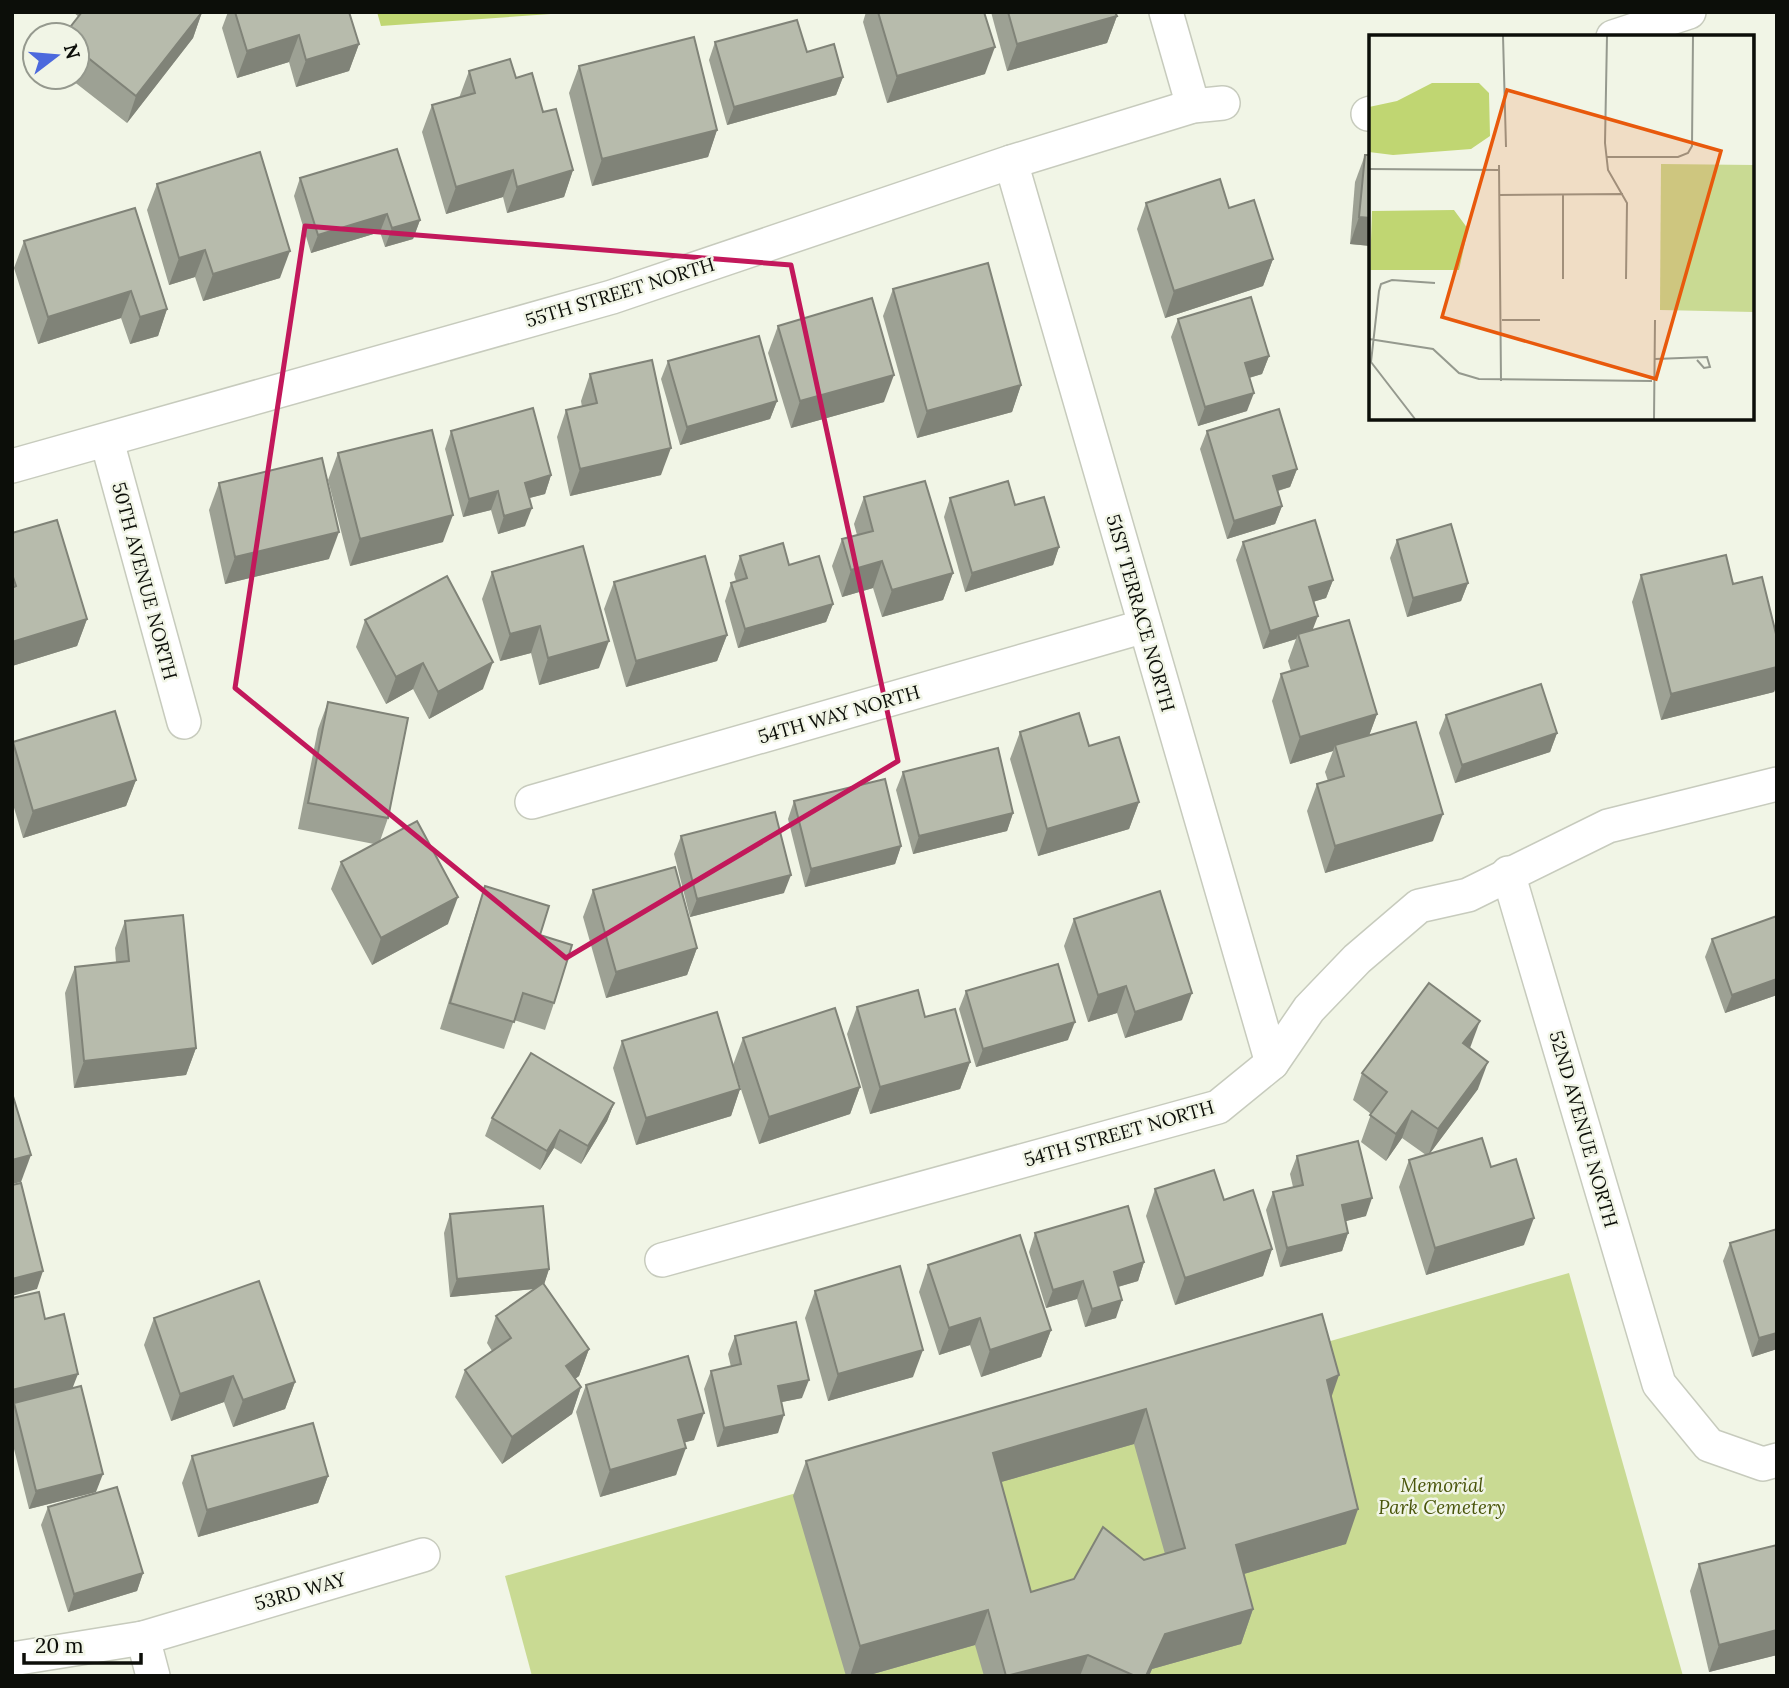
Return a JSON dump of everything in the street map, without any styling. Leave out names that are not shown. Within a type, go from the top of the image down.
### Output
[{"type":"street","name":"55TH STREET NORTH","points":[[12,466],[612,298],[1011,162],[1208,105],[1166,12]]},
{"type":"street","points":[[1619,35],[1689,12]]},
{"type":"street","name":"51ST TERRACE NORTH","points":[[1011,162],[1272,1063]]},
{"type":"street","name":"50TH AVENUE NORTH","points":[[107,441],[184,722]]},
{"type":"street","name":"54TH WAY NORTH","points":[[533,802],[1145,626]]},
{"type":"street","name":"54TH STREET NORTH","points":[[662,1260],[1217,1107],[1272,1063],[1309,1009],[1357,959],[1419,906],[1468,895],[1608,826],[1777,784]]},
{"type":"street","name":"52ND AVENUE NORTH","points":[[1508,873],[1659,1384],[1709,1445],[1763,1464],[1777,1460]]},
{"type":"street","name":"53RD WAY","points":[[12,1660],[143,1638],[423,1555]]},
{"type":"street","points":[[143,1638],[153,1676]]},
{"type":"highlighted area","points":[[305,226],[791,265],[898,761],[566,958],[235,688]]},
{"type":"green space","name":"Memorial Park Cemetery","points":[[1569,1273],[1683,1676],[532,1676],[505,1576]]},
{"type":"shaded area","points":[[377,12],[579,12],[381,26]]},
{"type":"building","points":[[82,12],[202,12],[136,96],[91,60],[91,21],[75,21]]},
{"type":"building","points":[[235,12],[349,12],[359,44],[306,60],[299,35],[247,51]]},
{"type":"building","points":[[878,12],[984,12],[995,47],[897,76]]},
{"type":"building","points":[[1008,12],[1115,12],[1117,16],[1017,44]]},
{"type":"building","points":[[797,20],[807,52],[834,44],[843,77],[734,107],[715,42]]},
{"type":"building","points":[[694,37],[717,130],[602,159],[579,66]]},
{"type":"building","points":[[510,59],[516,78],[532,73],[543,112],[556,109],[573,170],[517,187],[513,170],[456,187],[432,105],[475,93],[469,71]]},
{"type":"building","points":[[397,149],[420,220],[392,228],[387,214],[318,235],[300,178]]},
{"type":"building","points":[[260,152],[290,251],[213,274],[205,250],[179,258],[157,184]]},
{"type":"building","points":[[1365,155],[1369,155],[1369,218],[1359,217]]},
{"type":"building","points":[[1220,179],[1229,208],[1254,200],[1273,259],[1174,291],[1146,203]]},
{"type":"building","points":[[135,208],[167,309],[140,317],[131,291],[48,317],[24,241]]},
{"type":"building","points":[[988,263],[1021,385],[927,411],[893,289]]},
{"type":"building","points":[[1251,297],[1269,356],[1245,363],[1254,393],[1205,407],[1178,319]]},
{"type":"building","points":[[872,298],[894,375],[800,401],[778,326]]},
{"type":"building","points":[[759,336],[777,401],[687,427],[668,361]]},
{"type":"building","points":[[652,360],[671,448],[580,469],[566,410],[597,403],[590,374]]},
{"type":"building","points":[[533,408],[551,475],[525,483],[532,508],[504,516],[498,491],[469,499],[451,431]]},
{"type":"building","points":[[1279,409],[1297,469],[1273,476],[1282,506],[1234,521],[1207,431]]},
{"type":"building","points":[[432,430],[453,515],[360,539],[338,453]]},
{"type":"building","points":[[322,458],[339,532],[235,557],[219,483]]},
{"type":"building","points":[[925,481],[953,573],[892,590],[882,561],[851,570],[842,539],[873,531],[864,497]]},
{"type":"building","points":[[1008,481],[1015,505],[1044,497],[1059,547],[972,573],[950,498]]},
{"type":"building","points":[[57,520],[87,619],[12,642],[12,588],[16,586],[12,574],[12,533]]},
{"type":"building","points":[[1315,520],[1333,580],[1309,587],[1318,616],[1270,631],[1243,542]]},
{"type":"building","points":[[1451,524],[1468,583],[1413,598],[1397,540]]},
{"type":"building","points":[[783,543],[789,565],[819,556],[833,604],[745,629],[731,583],[747,578],[740,556]]},
{"type":"building","points":[[583,546],[609,641],[548,658],[540,626],[510,634],[492,572]]},
{"type":"building","points":[[1726,555],[1733,584],[1762,577],[1777,638],[1777,667],[1671,694],[1641,575]]},
{"type":"building","points":[[705,556],[727,635],[636,661],[614,582]]},
{"type":"building","points":[[447,576],[493,662],[438,692],[423,663],[396,677],[365,620]]},
{"type":"building","points":[[1349,620],[1377,714],[1300,737],[1281,674],[1308,666],[1298,634]]},
{"type":"building","points":[[1541,684],[1557,733],[1462,765],[1446,715]]},
{"type":"building","points":[[328,702],[408,718],[388,818],[308,803]]},
{"type":"building","points":[[115,711],[136,780],[33,811],[13,742]]},
{"type":"building","points":[[1079,713],[1089,746],[1119,737],[1139,802],[1047,829],[1020,732]]},
{"type":"building","points":[[1416,722],[1443,814],[1335,846],[1317,784],[1344,776],[1335,745]]},
{"type":"building","points":[[998,748],[1013,813],[919,836],[903,772]]},
{"type":"building","points":[[885,779],[901,846],[811,869],[794,801]]},
{"type":"building","points":[[775,812],[791,875],[697,899],[681,836]]},
{"type":"building","points":[[417,821],[458,897],[381,938],[341,862]]},
{"type":"building","points":[[675,867],[697,948],[616,972],[593,890]]},
{"type":"building","points":[[485,886],[549,906],[540,935],[572,945],[554,1003],[523,993],[514,1022],[450,1003]]},
{"type":"building","points":[[1160,891],[1192,993],[1135,1012],[1126,986],[1098,995],[1074,919]]},
{"type":"building","points":[[183,915],[196,1048],[84,1061],[75,967],[129,961],[125,921]]},
{"type":"building","points":[[1777,916],[1777,979],[1732,995],[1712,939]]},
{"type":"building","points":[[1058,964],[1075,1022],[983,1049],[966,991]]},
{"type":"building","points":[[1429,983],[1480,1021],[1463,1043],[1488,1062],[1438,1129],[1412,1111],[1396,1134],[1370,1115],[1387,1092],[1362,1073]]},
{"type":"building","points":[[918,990],[925,1017],[955,1009],[970,1062],[880,1087],[857,1007]]},
{"type":"building","points":[[835,1008],[860,1087],[769,1117],[743,1038]]},
{"type":"building","points":[[717,1012],[740,1089],[646,1118],[622,1041]]},
{"type":"building","points":[[531,1053],[614,1103],[588,1146],[560,1130],[547,1151],[492,1118]]},
{"type":"building","points":[[12,1093],[31,1155],[12,1160]]},
{"type":"building","points":[[1482,1138],[1491,1167],[1516,1159],[1534,1218],[1435,1248],[1409,1160]]},
{"type":"building","points":[[1358,1141],[1372,1198],[1342,1205],[1348,1233],[1287,1248],[1273,1192],[1303,1185],[1297,1156]]},
{"type":"building","points":[[1214,1170],[1224,1200],[1253,1190],[1272,1249],[1185,1278],[1155,1189]]},
{"type":"building","points":[[21,1183],[43,1271],[12,1279],[12,1185]]},
{"type":"building","points":[[543,1206],[549,1269],[457,1279],[450,1214]]},
{"type":"building","points":[[1128,1206],[1144,1262],[1114,1272],[1122,1300],[1092,1309],[1083,1281],[1053,1290],[1035,1233]]},
{"type":"building","points":[[1777,1229],[1777,1333],[1759,1338],[1730,1243]]},
{"type":"building","points":[[1020,1235],[1051,1330],[990,1350],[980,1318],[949,1328],[928,1265]]},
{"type":"building","points":[[900,1266],[923,1350],[838,1374],[815,1291]]},
{"type":"building","points":[[259,1281],[295,1382],[243,1400],[233,1376],[180,1394],[154,1318]]},
{"type":"building","points":[[543,1283],[589,1349],[566,1366],[581,1387],[512,1437],[465,1370],[511,1338],[496,1316]]},
{"type":"building","points":[[39,1292],[45,1319],[64,1314],[78,1374],[12,1390],[12,1298]]},
{"type":"building","points":[[1322,1314],[1339,1375],[1327,1380],[1358,1509],[1236,1545],[1253,1609],[1165,1634],[1146,1676],[1135,1676],[1088,1655],[1006,1676],[988,1610],[860,1646],[806,1461]],"holes":[[[1146,1409],[1185,1548],[1144,1560],[1103,1527],[1074,1579],[1031,1592],[993,1453]]]},
{"type":"building","points":[[796,1322],[809,1380],[778,1386],[784,1415],[724,1428],[711,1371],[741,1364],[735,1336]]},
{"type":"building","points":[[688,1356],[704,1413],[678,1420],[686,1448],[610,1470],[586,1385]]},
{"type":"building","points":[[81,1386],[103,1474],[36,1491],[14,1403]]},
{"type":"building","points":[[313,1423],[328,1476],[207,1510],[192,1456]]},
{"type":"building","points":[[117,1487],[143,1573],[74,1594],[48,1507]]},
{"type":"building","points":[[1777,1545],[1777,1630],[1719,1645],[1699,1564]]}]
